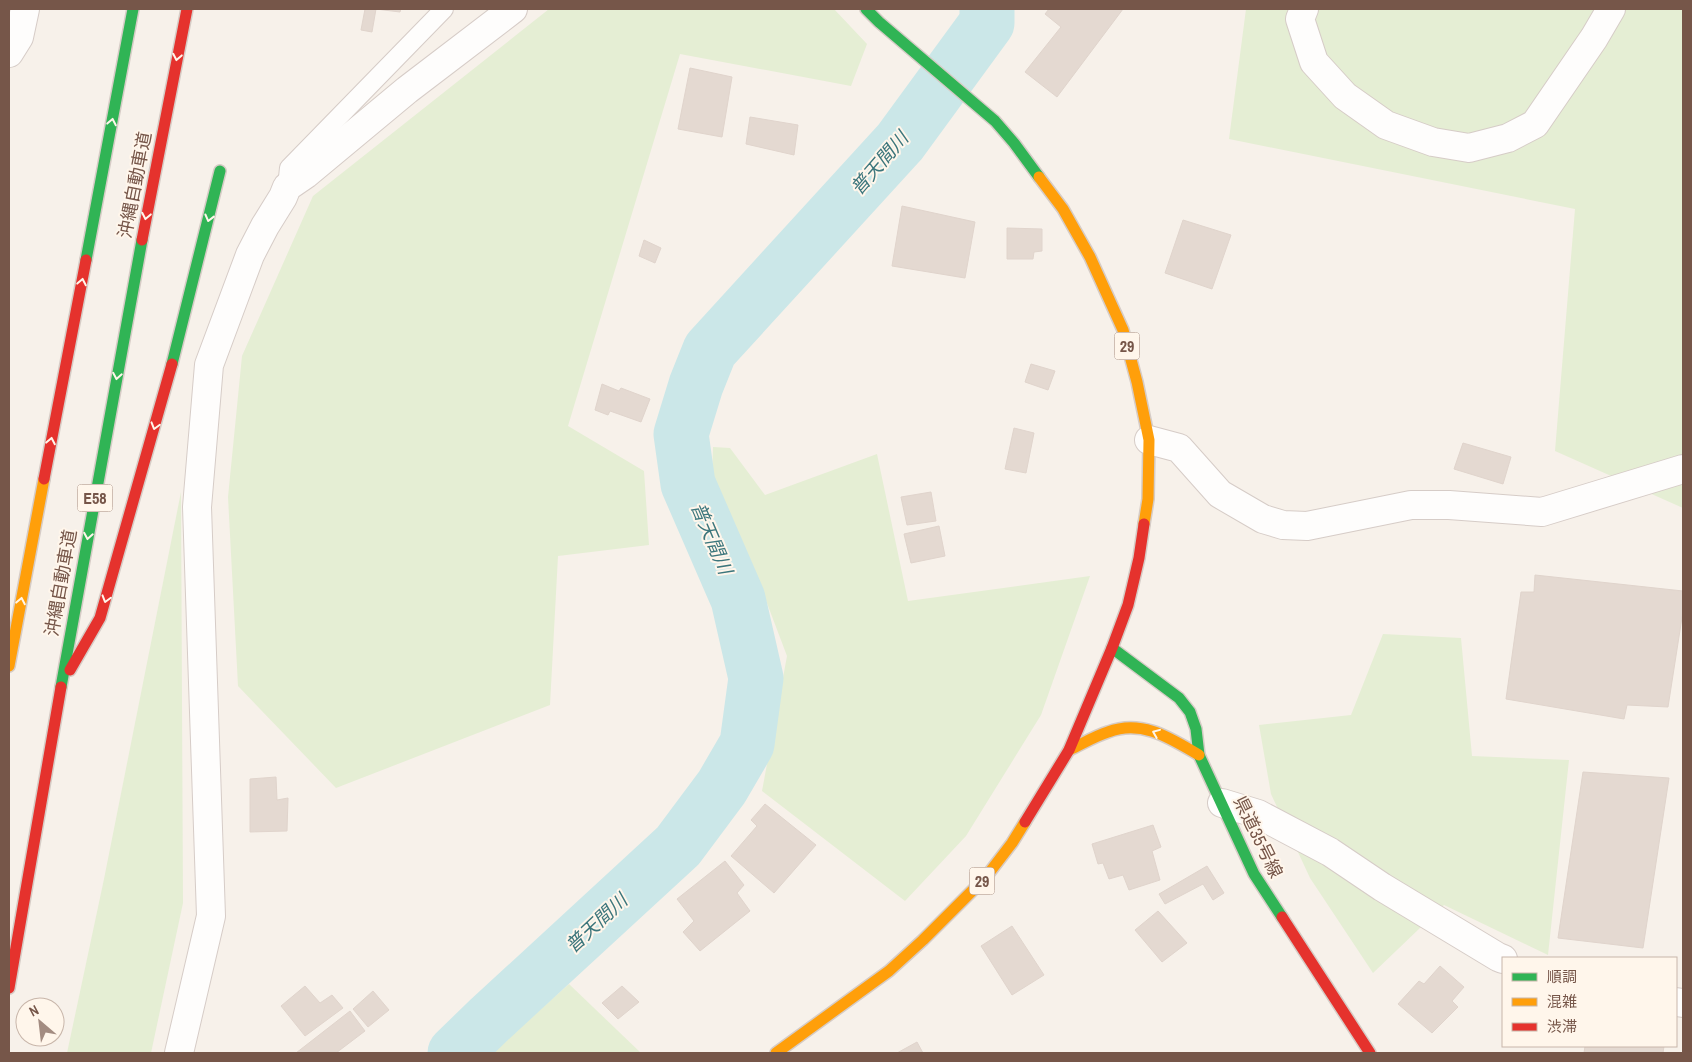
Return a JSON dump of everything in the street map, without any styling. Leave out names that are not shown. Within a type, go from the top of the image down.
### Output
[{"type":"main road","name":"沖縄自動車道","points":[[9,666],[133,9]]},
{"type":"main road","name":"沖縄自動車道","points":[[9,988],[60,687],[186,9]]},
{"type":"main road","name":"29","points":[[776,1053],[851,1000],[923,940],[986,877],[1012,843],[1069,750],[1112,648],[1128,605],[1139,558],[1148,499],[1149,440],[1137,382],[1123,330],[1090,257],[1063,209],[1014,143],[995,121],[866,9]]},
{"type":"main road","points":[[60,687],[100,618],[169,378],[220,171]]},
{"type":"main road","name":"県道35号線","points":[[1112,648],[1179,698],[1190,712],[1196,730],[1199,755],[1254,874],[1370,1053]]},
{"type":"main road","points":[[1069,750],[1119,728],[1134,726],[1168,738],[1199,755]]},
{"type":"street","points":[[9,53],[18,37],[25,9]]},
{"type":"street","points":[[179,1053],[211,916],[197,507],[209,365],[250,255],[283,197],[287,186],[306,174],[407,90],[513,9]]},
{"type":"street","points":[[1304,9],[1300,19],[1314,62],[1345,96],[1386,125],[1433,142],[1469,148],[1508,138],[1534,124],[1594,38],[1611,9]]},
{"type":"street","points":[[1149,440],[1179,448],[1220,494],[1263,519],[1283,525],[1307,526],[1411,505],[1449,505],[1542,512],[1683,468]]},
{"type":"street","points":[[1222,803],[1258,814],[1330,852],[1382,887],[1502,959]]},
{"type":"lane","points":[[287,186],[290,168],[444,9]]},
{"type":"green space","points":[[549,9],[834,9],[867,44],[851,86],[680,54],[568,426],[644,471],[649,545],[558,556],[550,705],[336,788],[238,686],[228,497],[242,356],[313,196]]},
{"type":"green space","points":[[1246,9],[1683,9],[1683,508],[1555,451],[1575,209],[1229,139]]},
{"type":"green space","points":[[713,447],[730,448],[765,495],[877,454],[908,601],[1090,576],[1041,715],[966,836],[905,901],[762,791],[787,656],[751,561],[712,477]]},
{"type":"green space","points":[[181,492],[183,903],[151,1053],[67,1053],[104,879]]},
{"type":"green space","points":[[1383,634],[1461,638],[1472,756],[1569,760],[1548,955],[1444,905],[1373,973],[1310,878],[1271,794],[1259,725],[1351,715]]},
{"type":"green space","points":[[569,984],[641,1053],[491,1053]]},
{"type":"building","points":[[365,9],[376,9],[372,32],[361,30]]},
{"type":"building","points":[[376,9],[401,9],[400,12]]},
{"type":"building","points":[[1049,9],[1123,9],[1057,97],[1025,72],[1061,27],[1045,14]]},
{"type":"building","points":[[690,68],[732,77],[722,137],[678,129]]},
{"type":"building","points":[[750,117],[798,125],[794,155],[746,144]]},
{"type":"building","points":[[902,206],[975,222],[965,278],[892,266]]},
{"type":"building","points":[[1183,220],[1231,235],[1212,289],[1165,273]]},
{"type":"building","points":[[1007,228],[1042,229],[1042,251],[1034,252],[1033,259],[1007,259]]},
{"type":"building","points":[[644,240],[661,248],[655,263],[639,256]]},
{"type":"building","points":[[1031,364],[1055,371],[1048,390],[1025,382]]},
{"type":"building","points":[[602,384],[619,391],[621,388],[650,399],[641,422],[610,411],[608,415],[595,410]]},
{"type":"building","points":[[1014,428],[1034,433],[1026,473],[1005,469]]},
{"type":"building","points":[[1463,443],[1511,457],[1503,484],[1454,469]]},
{"type":"building","points":[[931,492],[936,521],[907,525],[901,497]]},
{"type":"building","points":[[939,526],[945,556],[911,563],[904,534]]},
{"type":"building","points":[[1535,575],[1683,591],[1683,611],[1668,707],[1627,705],[1624,719],[1506,699],[1521,592],[1534,592]]},
{"type":"building","points":[[1583,772],[1669,778],[1643,948],[1558,938]]},
{"type":"building","points":[[276,777],[277,800],[288,798],[287,831],[250,832],[250,779]]},
{"type":"building","points":[[765,804],[816,845],[774,893],[731,856],[757,826],[751,820]]},
{"type":"building","points":[[1153,825],[1161,847],[1152,851],[1160,880],[1129,890],[1123,875],[1109,879],[1103,863],[1098,864],[1092,844]]},
{"type":"building","points":[[725,861],[744,885],[737,893],[750,911],[700,951],[683,932],[694,921],[677,899]]},
{"type":"building","points":[[1207,866],[1224,893],[1213,900],[1203,884],[1165,904],[1159,894]]},
{"type":"building","points":[[1158,911],[1187,943],[1162,962],[1135,930]]},
{"type":"building","points":[[1012,926],[1044,975],[1012,995],[981,946]]},
{"type":"building","points":[[1440,966],[1464,987],[1452,1001],[1458,1007],[1432,1033],[1398,1004],[1419,981],[1424,984]]},
{"type":"building","points":[[305,986],[320,1003],[332,995],[343,1008],[305,1036],[281,1006]]},
{"type":"building","points":[[622,986],[639,1002],[618,1019],[602,1003]]},
{"type":"building","points":[[373,991],[389,1010],[368,1027],[353,1009]]},
{"type":"building","points":[[350,1011],[365,1031],[336,1053],[296,1053]]},
{"type":"building","points":[[917,1042],[923,1053],[897,1053]]},
{"type":"building","points":[[1585,1047],[1664,1047],[1663,1053],[1584,1053]]},
{"type":"waterway","name":"普天間川","points":[[455,1053],[678,846],[722,787],[747,744],[756,678],[738,599],[688,484],[681,434],[696,385],[710,350],[900,142],[987,23],[987,9]]},
{"type":"traffic: fast","points":[[86,260],[133,9]]},
{"type":"traffic: fast","points":[[866,9],[995,121],[1039,177]]},
{"type":"traffic: fast","points":[[172,364],[220,171]]},
{"type":"traffic: fast","points":[[61,687],[142,240]]},
{"type":"traffic: fast","points":[[1112,648],[1179,698],[1190,712],[1196,729],[1199,755],[1254,874],[1282,917]]},
{"type":"traffic: slow","points":[[1039,177],[1063,209],[1090,257],[1123,330],[1137,382],[1149,440],[1148,499],[1144,524]]},
{"type":"traffic: slow","points":[[9,666],[44,479]]},
{"type":"traffic: slow","points":[[1069,750],[1103,734],[1132,728],[1155,732],[1199,755]]},
{"type":"traffic: slow","points":[[776,1053],[889,971],[923,940],[986,877],[1012,843],[1025,822]]},
{"type":"traffic: jam","points":[[142,240],[187,9]]},
{"type":"traffic: jam","points":[[44,479],[86,260]]},
{"type":"traffic: jam","points":[[70,670],[100,618],[172,364]]},
{"type":"traffic: jam","points":[[1025,822],[1069,750],[1112,648],[1128,605],[1139,558],[1144,524]]},
{"type":"traffic: jam","points":[[9,988],[61,687]]},
{"type":"traffic: jam","points":[[1282,917],[1370,1053]]}]
